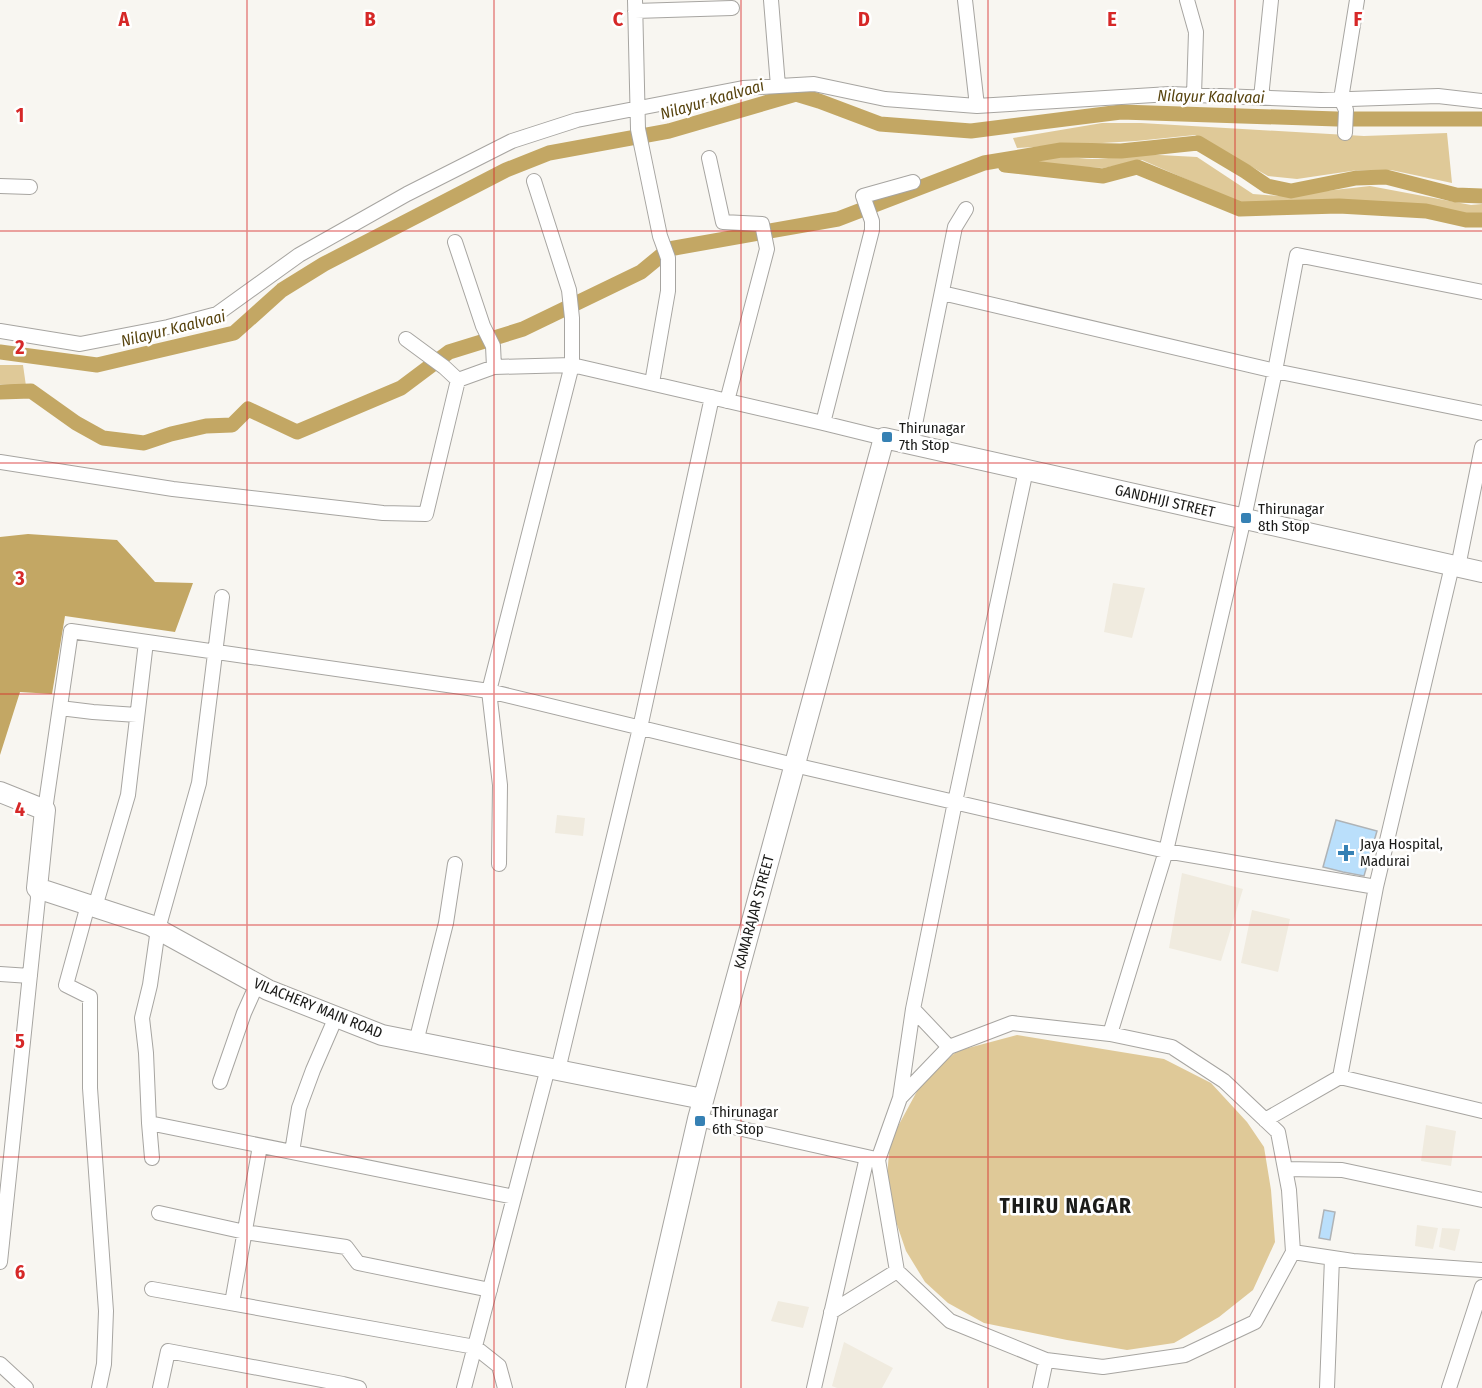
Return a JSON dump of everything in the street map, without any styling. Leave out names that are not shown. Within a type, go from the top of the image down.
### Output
[{"type":"main road","name":"GANDHIJI STREET","points":[[884,438],[1482,572]]},
{"type":"main road","name":"KAMARAJAR STREET","points":[[636,1388],[703,1099],[884,438]]},
{"type":"main road","points":[[0,792],[45,810],[37,888]]},
{"type":"main road","name":"VILACHERY MAIN ROAD","points":[[37,888],[150,925],[268,990],[382,1035],[703,1099]]},
{"type":"street","points":[[771,0],[778,86]]},
{"type":"street","points":[[965,0],[977,106]]},
{"type":"street","points":[[1187,0],[1196,32],[1194,95]]},
{"type":"street","points":[[1261,98],[1271,0]]},
{"type":"street","points":[[1345,133],[1343,105],[1357,0]]},
{"type":"street","points":[[652,383],[668,291],[668,258],[660,236],[638,129],[635,6],[732,8]]},
{"type":"street","points":[[0,331],[80,344],[168,327],[217,314],[299,255],[407,194],[512,141],[577,120],[744,88],[814,84],[885,99],[977,106],[1170,94],[1322,100],[1343,105],[1438,96],[1482,101]]},
{"type":"street","points":[[709,158],[723,222],[762,224],[767,249],[727,400]]},
{"type":"street","points":[[499,864],[500,785],[489,691],[572,365],[572,318],[569,290],[534,181]]},
{"type":"street","points":[[823,423],[872,230],[872,220],[863,196],[913,182]]},
{"type":"street","points":[[0,186],[30,187]]},
{"type":"street","points":[[911,444],[955,227],[966,209]]},
{"type":"street","points":[[455,242],[483,326],[493,346],[494,367]]},
{"type":"street","points":[[1110,1034],[1166,851],[1244,518],[1297,255],[1482,292]]},
{"type":"street","points":[[942,293],[1275,371],[1482,413]]},
{"type":"street","points":[[406,339],[458,380]]},
{"type":"street","points":[[458,380],[494,367],[572,365],[884,438]]},
{"type":"street","points":[[0,462],[173,489],[383,513],[426,514],[458,380]]},
{"type":"street","points":[[465,1388],[514,1197],[553,1069],[640,728],[712,397]]},
{"type":"street","points":[[1340,1077],[1376,887],[1482,447]]},
{"type":"street","points":[[814,1388],[831,1312],[872,1158],[900,1098],[913,1009],[1026,470]]},
{"type":"street","points":[[152,1158],[142,1018],[150,985],[158,929],[199,783],[222,597]]},
{"type":"street","points":[[45,810],[71,631],[489,691],[794,765],[1166,851],[1376,887]]},
{"type":"street","points":[[99,1388],[104,1364],[106,1311],[90,1088],[90,997],[66,985],[128,795],[146,642]]},
{"type":"street","points":[[60,708],[137,715]]},
{"type":"street","points":[[416,1042],[446,923],[455,864]]},
{"type":"street","points":[[0,1262],[3,1200],[30,976],[37,888]]},
{"type":"street","points":[[0,974],[30,976]]},
{"type":"street","points":[[220,1082],[244,1012],[257,984]]},
{"type":"street","points":[[913,1009],[949,1047]]},
{"type":"street","points":[[292,1152],[299,1108],[336,1017]]},
{"type":"street","points":[[872,1158],[897,1271],[950,1321],[1046,1360],[1103,1367],[1185,1356],[1255,1322],[1293,1252],[1289,1190],[1278,1132],[1224,1081],[1172,1047],[1110,1034],[1012,1023],[949,1047],[900,1098]]},
{"type":"street","points":[[1264,1120],[1340,1077],[1482,1110]]},
{"type":"street","points":[[698,1119],[872,1158]]},
{"type":"street","points":[[149,1123],[514,1197]]},
{"type":"street","points":[[232,1304],[260,1146]]},
{"type":"street","points":[[1285,1169],[1342,1170],[1482,1200]]},
{"type":"street","points":[[159,1213],[245,1232],[346,1247],[358,1263],[490,1290]]},
{"type":"street","points":[[1293,1252],[1414,1266],[1482,1270]]},
{"type":"street","points":[[1327,1388],[1332,1258]]},
{"type":"street","points":[[831,1312],[897,1271]]},
{"type":"street","points":[[1449,1388],[1482,1287]]},
{"type":"street","points":[[152,1289],[475,1347],[499,1366],[505,1388]]},
{"type":"street","points":[[160,1388],[168,1351],[313,1383],[359,1388]]},
{"type":"street","points":[[1040,1388],[1046,1360]]},
{"type":"street","points":[[0,1364],[26,1388]]},
{"type":"shaded area","points":[[1102,123],[1141,123],[1364,136],[1447,133],[1452,183],[1391,170],[1358,170],[1297,179],[1268,176],[1195,135],[1017,148],[1013,138]]},
{"type":"shaded area","points":[[1141,154],[1197,157],[1253,194],[1280,196],[1370,186],[1471,205],[1482,204],[1482,214],[1467,215],[1431,207],[1347,200],[1241,203],[1142,160],[1104,168],[1039,166],[1032,160],[1057,156],[1098,159]]},
{"type":"shaded area","points":[[0,365],[23,365],[26,386],[0,384]]},
{"type":"shaded area","points":[[28,534],[117,540],[155,582],[193,583],[175,632],[65,616],[52,694],[20,692],[0,755],[0,537]]},
{"type":"shaded area","points":[[1113,583],[1145,588],[1132,638],[1104,632]]},
{"type":"shaded area","points":[[557,815],[585,818],[583,836],[555,833]]},
{"type":"shaded area","points":[[1182,873],[1243,889],[1221,961],[1169,948]]},
{"type":"shaded area","points":[[1252,910],[1290,919],[1278,972],[1241,963]]},
{"type":"shaded area","points":[[1017,1035],[1164,1059],[1211,1083],[1247,1122],[1264,1147],[1271,1190],[1275,1242],[1253,1290],[1219,1317],[1174,1343],[1127,1350],[984,1323],[948,1303],[925,1282],[906,1251],[893,1213],[887,1177],[890,1141],[922,1082],[957,1051]]},
{"type":"shaded area","points":[[1426,1125],[1456,1131],[1451,1166],[1421,1161]]},
{"type":"shaded area","points":[[1417,1225],[1438,1228],[1433,1249],[1415,1246]]},
{"type":"shaded area","points":[[1442,1228],[1460,1229],[1455,1251],[1439,1247]]},
{"type":"shaded area","points":[[778,1301],[809,1307],[803,1328],[771,1321]]},
{"type":"shaded area","points":[[844,1342],[893,1368],[882,1388],[832,1386]]},
{"type":"building","points":[[1336,820],[1377,831],[1364,876],[1323,867]]},
{"type":"building","points":[[1324,1210],[1335,1212],[1330,1240],[1319,1238]]},
{"type":"waterway","name":"Nilayur Kaalvaai","points":[[0,352],[97,365],[234,333],[282,290],[324,264],[506,170],[549,153],[669,131],[796,94],[880,124],[971,131],[1121,112],[1337,119],[1482,119]]},
{"type":"waterway","points":[[0,392],[31,391],[76,423],[103,438],[144,443],[206,426],[232,425],[248,409],[297,432],[401,388],[449,352],[523,329],[641,272],[669,249],[838,219],[984,163],[1061,150],[1121,151],[1198,143],[1267,186],[1291,191],[1356,178],[1386,177],[1456,195],[1482,196]]},
{"type":"waterway","points":[[1005,165],[1103,176],[1137,167],[1240,209],[1339,206],[1426,211],[1466,220],[1482,220]]},
{"type":"place","name":"Thirunagar 7th Stop","points":[[887,437]]},
{"type":"place","name":"Thirunagar 8th Stop","points":[[1246,518]]},
{"type":"place","name":"Jaya Hospital, Madurai","points":[[1346,853]]},
{"type":"place","name":"Thirunagar 6th Stop","points":[[700,1121]]},
{"type":"district","name":"THIRU NAGAR","points":[[1066,1206]]}]
